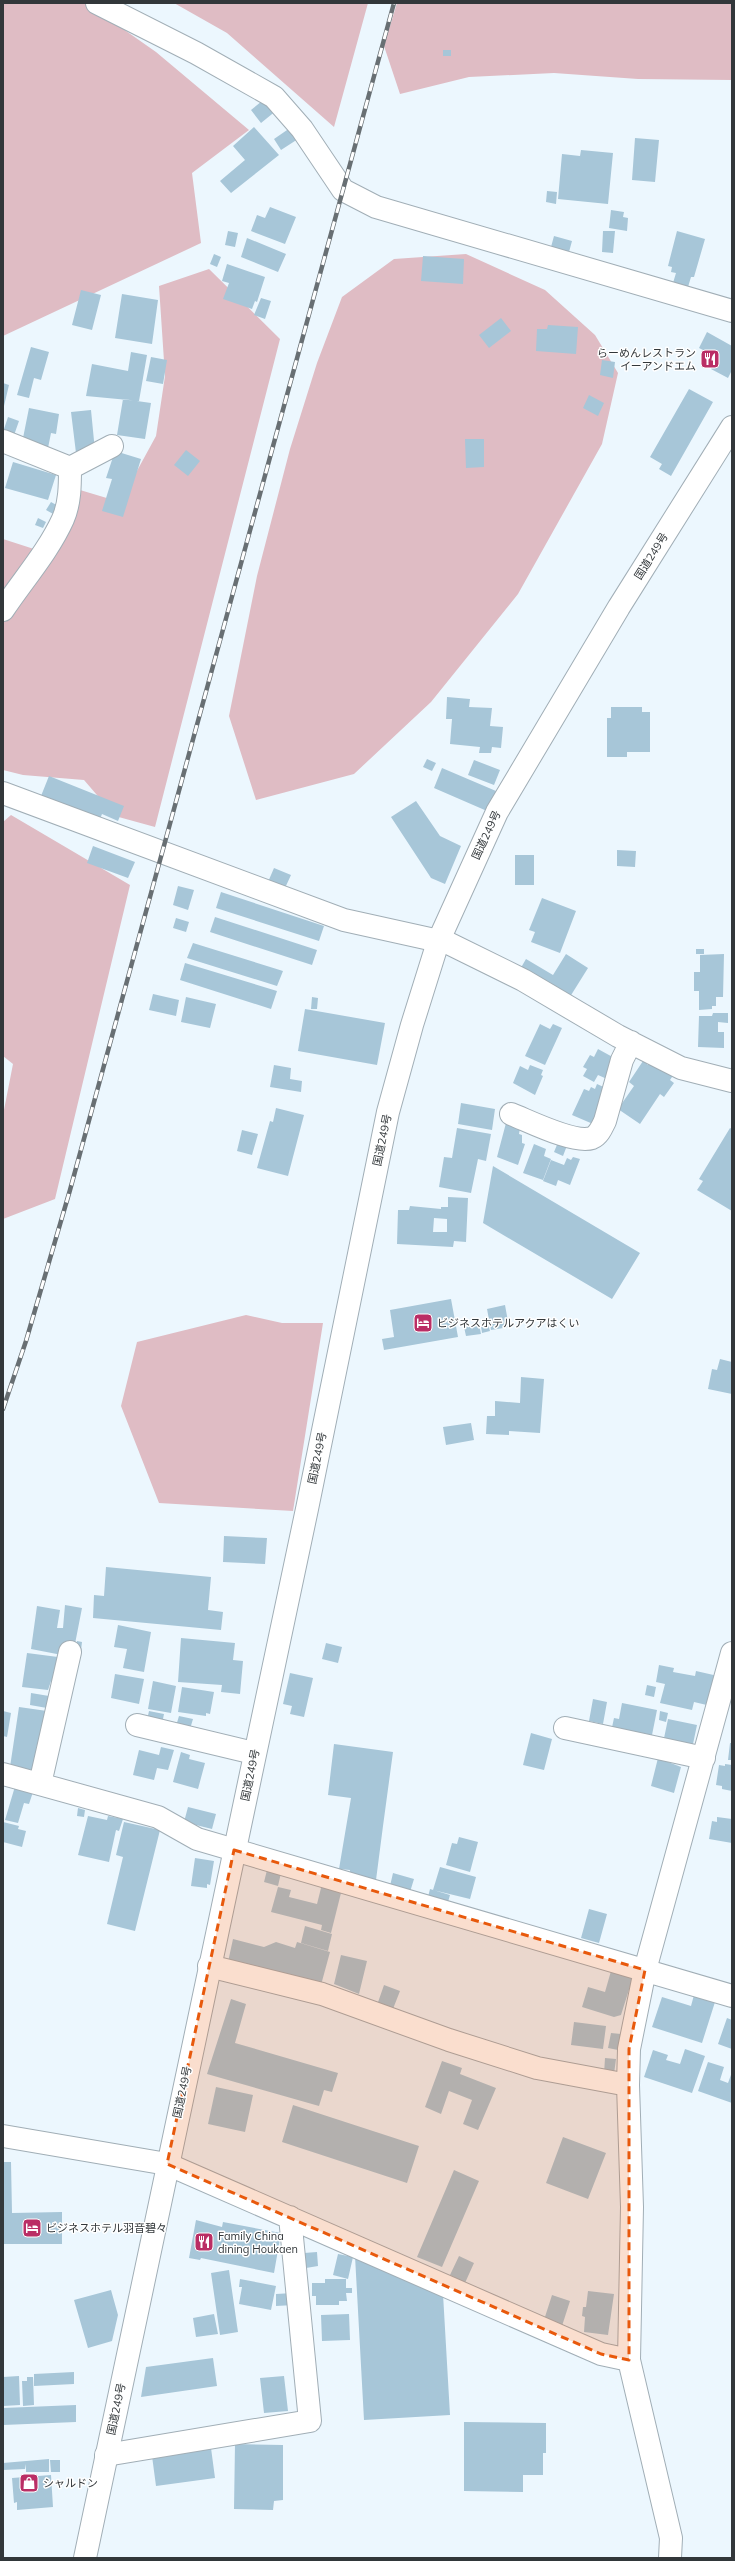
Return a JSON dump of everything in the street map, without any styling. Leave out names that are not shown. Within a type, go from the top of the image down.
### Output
[{"type":"main road","points":[[97,3],[196,53],[274,97],[302,129],[342,190],[376,207],[732,311]]},
{"type":"main road","name":"国道249号","points":[[85,2558],[388,1112],[438,942],[496,812],[619,607],[732,427]]},
{"type":"main road","points":[[3,441],[70,468],[112,446]]},
{"type":"main road","points":[[3,610],[43,554],[63,519],[70,492],[70,468]]},
{"type":"main road","points":[[3,793],[162,854],[344,920],[448,943],[523,980],[631,1042],[681,1068],[723,1080]]},
{"type":"main road","points":[[510,1114],[577,1139],[593,1138],[605,1121],[622,1060],[631,1042]]},
{"type":"main road","points":[[723,1080],[714,1086],[732,1098]]},
{"type":"main road","points":[[40,1784],[70,1652]]},
{"type":"main road","points":[[670,2558],[671,2538],[629,2360],[632,2207],[628,2085],[629,2049],[646,1970],[732,1653]]},
{"type":"main road","points":[[137,1725],[254,1753]]},
{"type":"main road","points":[[565,1728],[704,1758]]},
{"type":"main road","points":[[3,1774],[158,1817],[197,1839],[732,1996]]},
{"type":"main road","points":[[209,1966],[322,1994],[449,2040],[537,2068],[628,2085]]},
{"type":"main road","points":[[3,2136],[167,2164],[602,2354],[629,2360]]},
{"type":"main road","points":[[106,2455],[310,2421],[290,2217]]},
{"type":"highlighted area","points":[[234,1850],[645,1970],[629,2049],[629,2360],[601,2354],[167,2164]]},
{"type":"shaded area","points":[[3,3],[86,3],[156,52],[249,130],[192,173],[201,243],[3,336]]},
{"type":"shaded area","points":[[174,3],[368,3],[334,127],[227,33]]},
{"type":"shaded area","points":[[397,3],[732,3],[732,80],[638,79],[554,73],[469,77],[400,94],[384,46]]},
{"type":"shaded area","points":[[466,254],[545,290],[595,335],[618,373],[602,444],[518,594],[431,702],[354,774],[256,800],[229,716],[257,576],[290,449],[317,363],[342,297],[394,259]]},
{"type":"shaded area","points":[[209,269],[280,339],[155,827],[115,816],[84,780],[23,775],[3,770],[3,539],[37,550],[80,490],[120,502],[156,436],[165,376],[159,286]]},
{"type":"shaded area","points":[[11,815],[130,885],[55,1199],[3,1219],[3,1115],[13,1064],[3,1056],[3,822]]},
{"type":"shaded area","points":[[246,1315],[282,1323],[323,1323],[293,1511],[159,1503],[121,1406],[137,1342]]},
{"type":"building","points":[[443,50],[451,50],[451,56],[443,56]]},
{"type":"building","points":[[267,97],[277,110],[261,123],[251,110]]},
{"type":"building","points":[[254,127],[279,155],[231,193],[220,181],[245,160],[233,146]]},
{"type":"building","points":[[290,128],[298,139],[281,150],[274,139]]},
{"type":"building","points":[[635,138],[659,140],[655,182],[632,180]]},
{"type":"building","points":[[581,150],[613,153],[608,204],[558,199],[562,154],[580,156]]},
{"type":"building","points":[[547,191],[557,192],[556,204],[546,202]]},
{"type":"building","points":[[270,207],[296,217],[285,244],[251,231],[257,215],[265,218]]},
{"type":"building","points":[[611,210],[624,212],[623,217],[628,218],[627,231],[609,228]]},
{"type":"building","points":[[228,231],[238,233],[235,247],[225,245]]},
{"type":"building","points":[[603,231],[615,231],[613,253],[602,252]]},
{"type":"building","points":[[677,231],[705,239],[694,277],[691,277],[688,287],[673,283],[676,273],[671,272],[672,267],[668,266]]},
{"type":"building","points":[[554,236],[572,241],[569,252],[551,247]]},
{"type":"building","points":[[247,238],[286,254],[278,272],[241,257]]},
{"type":"building","points":[[214,254],[221,257],[217,267],[210,264]]},
{"type":"building","points":[[423,256],[464,259],[463,284],[421,281]]},
{"type":"building","points":[[227,264],[265,277],[257,302],[255,301],[252,309],[223,299],[229,283],[222,281]]},
{"type":"building","points":[[81,290],[101,295],[92,330],[72,325]]},
{"type":"building","points":[[122,294],[158,300],[152,344],[115,338]]},
{"type":"building","points":[[261,298],[271,301],[265,319],[254,315]]},
{"type":"building","points":[[501,318],[511,331],[489,348],[479,335]]},
{"type":"building","points":[[548,325],[578,327],[576,354],[536,351],[537,329],[547,329]]},
{"type":"building","points":[[707,332],[732,346],[732,370],[728,378],[711,369],[714,363],[704,358],[707,352],[699,348]]},
{"type":"building","points":[[31,347],[49,352],[41,380],[34,378],[29,398],[17,395]]},
{"type":"building","points":[[131,352],[147,355],[139,401],[86,396],[92,364],[128,371]]},
{"type":"building","points":[[151,357],[167,360],[163,384],[146,381]]},
{"type":"building","points":[[602,360],[615,362],[613,378],[600,375]]},
{"type":"building","points":[[3,383],[9,385],[4,406],[3,406]]},
{"type":"building","points":[[689,389],[713,402],[671,476],[659,469],[662,464],[650,457]]},
{"type":"building","points":[[589,395],[604,403],[598,416],[583,408]]},
{"type":"building","points":[[123,399],[151,403],[145,439],[117,435]]},
{"type":"building","points":[[29,408],[59,414],[56,434],[51,433],[48,448],[22,443]]},
{"type":"building","points":[[91,410],[95,451],[76,453],[71,412]]},
{"type":"building","points":[[8,417],[19,421],[13,438],[3,432]]},
{"type":"building","points":[[465,439],[484,439],[484,467],[466,468]]},
{"type":"building","points":[[186,450],[200,461],[188,476],[174,465]]},
{"type":"building","points":[[115,451],[141,459],[123,517],[102,511],[112,479],[106,478]]},
{"type":"building","points":[[13,462],[56,475],[48,500],[5,488]]},
{"type":"building","points":[[51,502],[60,507],[55,515],[46,510]]},
{"type":"building","points":[[38,518],[46,522],[43,528],[35,525]]},
{"type":"building","points":[[447,697],[470,699],[469,707],[492,708],[490,726],[503,727],[501,748],[492,747],[491,753],[479,753],[480,747],[450,744],[452,719],[446,719]]},
{"type":"building","points":[[611,707],[642,707],[642,712],[650,712],[650,752],[627,752],[627,757],[607,757],[607,718],[611,718]]},
{"type":"building","points":[[427,759],[436,763],[432,771],[423,767]]},
{"type":"building","points":[[474,760],[500,770],[494,785],[468,775]]},
{"type":"building","points":[[442,768],[496,791],[487,811],[434,788]]},
{"type":"building","points":[[49,776],[124,806],[118,821],[102,814],[100,819],[41,796]]},
{"type":"building","points":[[416,801],[440,836],[461,846],[445,884],[431,878],[391,817]]},
{"type":"building","points":[[93,846],[135,862],[128,878],[87,863]]},
{"type":"building","points":[[617,850],[636,851],[635,867],[617,866]]},
{"type":"building","points":[[515,855],[534,855],[534,885],[515,885]]},
{"type":"building","points":[[274,868],[291,875],[285,888],[268,882]]},
{"type":"building","points":[[178,886],[194,890],[188,910],[173,905]]},
{"type":"building","points":[[221,892],[324,926],[319,941],[216,908]]},
{"type":"building","points":[[542,898],[576,911],[560,953],[531,942],[535,932],[529,930]]},
{"type":"building","points":[[215,917],[317,950],[312,965],[210,932]]},
{"type":"building","points":[[176,918],[189,922],[186,932],[173,928]]},
{"type":"building","points":[[193,943],[283,971],[277,986],[187,958]]},
{"type":"building","points":[[696,949],[704,949],[704,954],[696,954]]},
{"type":"building","points":[[566,954],[588,968],[568,1000],[519,971],[526,959],[553,975]]},
{"type":"building","points":[[724,954],[723,997],[716,997],[716,1006],[712,1006],[712,1009],[699,1010],[699,991],[694,991],[694,972],[700,972],[700,955]]},
{"type":"building","points":[[185,963],[277,991],[271,1009],[180,980]]},
{"type":"building","points":[[153,994],[179,1000],[176,1016],[149,1010]]},
{"type":"building","points":[[186,997],[216,1004],[210,1028],[181,1022]]},
{"type":"building","points":[[312,997],[318,998],[317,1009],[311,1009]]},
{"type":"building","points":[[305,1009],[385,1023],[377,1065],[298,1051]]},
{"type":"building","points":[[713,1013],[728,1013],[728,1023],[718,1022],[718,1032],[724,1032],[724,1048],[698,1047],[699,1016],[712,1016]]},
{"type":"building","points":[[540,1024],[550,1029],[553,1024],[562,1028],[545,1065],[525,1056]]},
{"type":"building","points":[[598,1049],[618,1060],[607,1079],[598,1075],[594,1082],[583,1076],[587,1069],[583,1067],[590,1055],[594,1057]]},
{"type":"building","points":[[652,1059],[674,1074],[670,1080],[674,1083],[664,1097],[660,1094],[640,1124],[618,1109],[634,1086],[629,1082],[643,1061],[648,1065]]},
{"type":"building","points":[[274,1065],[291,1068],[290,1079],[302,1081],[301,1092],[270,1087]]},
{"type":"building","points":[[530,1065],[543,1070],[541,1075],[543,1076],[535,1095],[513,1083],[520,1066],[528,1070]]},
{"type":"building","points":[[597,1084],[608,1089],[593,1124],[572,1115],[584,1089],[589,1091],[591,1087],[595,1089]]},
{"type":"building","points":[[461,1103],[495,1109],[492,1130],[458,1124]]},
{"type":"building","points":[[276,1108],[304,1115],[288,1176],[257,1168],[270,1121],[273,1122]]},
{"type":"building","points":[[506,1123],[520,1128],[519,1134],[522,1135],[522,1143],[525,1144],[518,1165],[497,1157]]},
{"type":"building","points":[[457,1128],[491,1134],[486,1161],[478,1159],[471,1193],[439,1187],[444,1157],[452,1158]]},
{"type":"building","points":[[730,1128],[732,1129],[732,1211],[697,1190],[703,1181],[699,1179]]},
{"type":"building","points":[[242,1130],[258,1134],[252,1155],[237,1151]]},
{"type":"building","points":[[559,1140],[568,1143],[563,1156],[554,1152]]},
{"type":"building","points":[[534,1144],[546,1149],[544,1156],[551,1159],[543,1180],[523,1173]]},
{"type":"building","points":[[573,1157],[580,1159],[570,1185],[558,1180],[556,1186],[543,1181],[551,1160],[564,1165],[567,1158],[571,1160]]},
{"type":"building","points":[[493,1166],[640,1253],[612,1299],[483,1223]]},
{"type":"building","points":[[448,1197],[468,1198],[466,1242],[454,1241],[453,1247],[397,1244],[398,1210],[409,1210],[410,1206],[441,1209],[441,1207],[448,1207]],"holes":[[[434,1218],[447,1219],[447,1232],[433,1232]]]},
{"type":"building","name":"ビジネスホテルアクアはくい","points":[[451,1299],[458,1337],[384,1350],[382,1339],[394,1337],[390,1310]]},
{"type":"building","points":[[505,1305],[509,1327],[491,1330],[487,1309]]},
{"type":"building","points":[[479,1324],[481,1334],[466,1336],[464,1327]]},
{"type":"building","points":[[488,1324],[490,1331],[482,1333],[481,1326]]},
{"type":"building","points":[[720,1359],[732,1362],[732,1394],[708,1389],[712,1369],[717,1370]]},
{"type":"building","points":[[521,1377],[544,1379],[540,1433],[509,1431],[509,1435],[486,1434],[487,1416],[495,1416],[495,1401],[520,1403]]},
{"type":"building","points":[[471,1423],[474,1440],[446,1445],[443,1427]]},
{"type":"building","points":[[224,1536],[267,1538],[265,1564],[223,1562]]},
{"type":"building","points":[[106,1567],[211,1577],[208,1610],[223,1612],[221,1630],[93,1618],[94,1595],[104,1596]]},
{"type":"building","points":[[65,1605],[82,1608],[74,1649],[62,1655],[31,1649],[37,1606],[60,1610],[57,1628],[63,1628]]},
{"type":"building","points":[[118,1625],[151,1632],[144,1672],[123,1668],[127,1649],[114,1647]]},
{"type":"building","points":[[181,1638],[235,1643],[233,1660],[243,1661],[240,1694],[221,1692],[222,1685],[178,1682]]},
{"type":"building","points":[[77,1641],[82,1642],[81,1650],[76,1650]]},
{"type":"building","points":[[326,1643],[342,1647],[338,1663],[322,1659]]},
{"type":"building","points":[[27,1653],[58,1657],[55,1682],[51,1681],[48,1690],[22,1687]]},
{"type":"building","points":[[659,1665],[674,1668],[673,1672],[695,1676],[696,1671],[718,1676],[711,1706],[694,1702],[692,1710],[660,1703],[665,1684],[656,1682]]},
{"type":"building","points":[[290,1673],[313,1678],[304,1717],[290,1714],[292,1706],[283,1704]]},
{"type":"building","points":[[115,1674],[144,1679],[139,1704],[111,1698]]},
{"type":"building","points":[[153,1681],[176,1686],[171,1713],[148,1709]]},
{"type":"building","points":[[647,1685],[656,1687],[654,1697],[645,1695]]},
{"type":"building","points":[[182,1687],[214,1692],[210,1714],[206,1713],[206,1716],[178,1712]]},
{"type":"building","points":[[31,1693],[49,1696],[47,1708],[30,1705]]},
{"type":"building","points":[[593,1699],[607,1702],[603,1724],[589,1721]]},
{"type":"building","points":[[622,1703],[657,1710],[652,1735],[642,1733],[641,1738],[611,1732],[614,1718],[619,1719]]},
{"type":"building","points":[[19,1707],[47,1711],[42,1746],[37,1745],[33,1770],[10,1767]]},
{"type":"building","points":[[3,1711],[11,1713],[7,1737],[3,1736]]},
{"type":"building","points":[[149,1711],[164,1714],[162,1724],[147,1720]]},
{"type":"building","points":[[660,1711],[668,1713],[666,1722],[659,1720]]},
{"type":"building","points":[[179,1716],[193,1719],[190,1729],[176,1726]]},
{"type":"building","points":[[668,1719],[697,1725],[693,1744],[687,1743],[686,1748],[663,1743]]},
{"type":"building","points":[[531,1733],[552,1739],[544,1770],[523,1765]]},
{"type":"building","points":[[730,1743],[732,1743],[732,1760],[728,1760]]},
{"type":"building","points":[[334,1744],[393,1752],[376,1880],[349,1876],[350,1870],[339,1869],[351,1798],[328,1795]]},
{"type":"building","points":[[161,1747],[174,1750],[168,1770],[157,1768],[154,1780],[133,1775],[139,1750],[159,1755]]},
{"type":"building","points":[[181,1752],[190,1755],[189,1759],[205,1763],[198,1789],[173,1782]]},
{"type":"building","points":[[658,1758],[681,1767],[674,1793],[651,1786]]},
{"type":"building","points":[[725,1764],[732,1765],[732,1791],[722,1789],[722,1786],[716,1785],[719,1765],[725,1766]]},
{"type":"building","points":[[16,1783],[34,1789],[29,1804],[24,1803],[18,1823],[5,1820]]},
{"type":"building","points":[[188,1807],[216,1814],[212,1829],[184,1822]]},
{"type":"building","points":[[78,1808],[85,1810],[84,1817],[77,1816]]},
{"type":"building","points":[[88,1816],[107,1820],[108,1816],[123,1819],[119,1831],[116,1830],[109,1862],[78,1855]]},
{"type":"building","points":[[717,1817],[732,1819],[732,1843],[709,1839],[712,1821],[717,1822]]},
{"type":"building","points":[[3,1822],[19,1826],[18,1829],[26,1831],[22,1847],[3,1842]]},
{"type":"building","points":[[124,1822],[160,1830],[135,1931],[107,1924],[123,1857],[116,1855]]},
{"type":"building","points":[[459,1837],[478,1842],[470,1872],[446,1865],[452,1843],[457,1844]]},
{"type":"building","points":[[195,1858],[214,1861],[210,1885],[207,1884],[207,1888],[191,1886]]},
{"type":"building","points":[[440,1867],[476,1877],[470,1899],[433,1890]]},
{"type":"building","points":[[267,1870],[281,1873],[278,1886],[264,1882]]},
{"type":"building","points":[[393,1873],[414,1879],[410,1892],[390,1886]]},
{"type":"building","points":[[322,1884],[342,1889],[331,1933],[321,1930],[322,1925],[271,1912],[278,1887],[291,1890],[289,1897],[317,1904]]},
{"type":"building","points":[[430,1889],[450,1895],[448,1902],[428,1897]]},
{"type":"building","points":[[589,1909],[607,1914],[599,1943],[581,1938]]},
{"type":"building","points":[[305,1926],[332,1934],[328,1951],[301,1943]]},
{"type":"building","points":[[233,1939],[264,1947],[276,1942],[295,1948],[297,1942],[330,1952],[321,1985],[228,1962]]},
{"type":"building","points":[[341,1955],[367,1961],[359,1994],[334,1984]]},
{"type":"building","points":[[611,1971],[633,1977],[621,2015],[614,2017],[582,2007],[588,1987],[605,1992]]},
{"type":"building","points":[[384,1985],[400,1991],[391,2014],[376,2008]]},
{"type":"building","points":[[694,1995],[715,2002],[702,2043],[652,2027],[662,1997],[691,2006]]},
{"type":"building","points":[[231,1999],[246,2004],[235,2043],[338,2073],[332,2092],[324,2090],[319,2106],[207,2074]]},
{"type":"building","points":[[727,2018],[732,2020],[732,2049],[718,2044]]},
{"type":"building","points":[[574,2022],[606,2026],[603,2049],[571,2045]]},
{"type":"building","points":[[611,2033],[621,2034],[618,2050],[608,2048]]},
{"type":"building","points":[[685,2049],[705,2056],[692,2093],[644,2077],[653,2050],[668,2055],[666,2060],[680,2064]]},
{"type":"building","points":[[605,2058],[616,2059],[614,2074],[604,2074]]},
{"type":"building","points":[[442,2061],[462,2068],[460,2074],[496,2088],[478,2130],[463,2124],[472,2100],[449,2091],[441,2114],[425,2107]]},
{"type":"building","points":[[708,2062],[724,2067],[720,2080],[728,2083],[732,2072],[732,2103],[698,2091]]},
{"type":"building","points":[[216,2087],[253,2095],[245,2132],[208,2124]]},
{"type":"building","points":[[293,2105],[419,2146],[407,2183],[282,2142]]},
{"type":"building","points":[[563,2137],[606,2153],[588,2199],[546,2183]]},
{"type":"building","name":"ビジネスホテル羽音碧々","points":[[3,2162],[11,2162],[12,2213],[62,2212],[62,2244],[3,2244]]},
{"type":"building","points":[[454,2170],[479,2181],[442,2267],[417,2257]]},
{"type":"building","points":[[196,2220],[222,2227],[223,2222],[281,2233],[274,2273],[201,2258],[200,2260],[189,2258]]},
{"type":"building","points":[[317,2252],[318,2266],[306,2268],[304,2253]]},
{"type":"building","points":[[338,2254],[353,2257],[348,2279],[333,2275]]},
{"type":"building","points":[[355,2256],[443,2294],[450,2415],[364,2420]]},
{"type":"building","points":[[459,2256],[474,2263],[465,2283],[450,2275]]},
{"type":"building","points":[[229,2270],[238,2332],[220,2335],[211,2273]]},
{"type":"building","points":[[240,2279],[276,2286],[271,2310],[239,2304],[242,2287],[239,2287]]},
{"type":"building","points":[[325,2279],[346,2279],[346,2288],[352,2288],[352,2293],[346,2293],[347,2301],[339,2301],[339,2305],[316,2305],[316,2296],[312,2296],[312,2283],[325,2283]]},
{"type":"building","points":[[111,2290],[118,2315],[112,2341],[88,2348],[74,2300]]},
{"type":"building","points":[[588,2291],[614,2294],[608,2335],[584,2332],[585,2317],[582,2316],[583,2307],[586,2307]]},
{"type":"building","points":[[293,2293],[294,2305],[276,2306],[276,2294]]},
{"type":"building","points":[[552,2295],[570,2301],[562,2326],[544,2320]]},
{"type":"building","points":[[214,2314],[218,2334],[196,2337],[193,2318]]},
{"type":"building","points":[[349,2314],[350,2340],[322,2341],[321,2315]]},
{"type":"building","points":[[213,2358],[217,2386],[141,2397],[146,2367]]},
{"type":"building","points":[[74,2372],[74,2384],[34,2386],[34,2374]]},
{"type":"building","points":[[19,2376],[20,2405],[3,2406],[3,2377]]},
{"type":"building","points":[[284,2376],[288,2411],[264,2413],[260,2378]]},
{"type":"building","points":[[27,2377],[33,2377],[34,2405],[23,2406],[22,2381],[27,2381]]},
{"type":"building","points":[[76,2405],[76,2422],[3,2425],[3,2408]]},
{"type":"building","points":[[464,2422],[546,2423],[546,2453],[543,2453],[543,2475],[523,2475],[523,2492],[464,2491]]},
{"type":"building","points":[[235,2444],[283,2445],[283,2500],[274,2501],[273,2510],[234,2509]]},
{"type":"building","points":[[211,2448],[215,2478],[156,2486],[152,2456]]},
{"type":"building","points":[[49,2459],[49,2472],[26,2472],[26,2464],[25,2469],[3,2470],[3,2463]]},
{"type":"building","points":[[50,2460],[60,2460],[60,2472],[51,2472]]},
{"type":"building","points":[[51,2475],[53,2507],[17,2510],[17,2502],[14,2503],[12,2478]]},
{"type":"railway","points":[[3,1409],[26,1341],[70,1190],[394,3]]},
{"type":"place","name":"らーめんレストラン イーアンドエム","points":[[710,359]]},
{"type":"place","name":"ビジネスホテルアクアはくい","points":[[423,1323]]},
{"type":"place","name":"ビジネスホテル羽音碧々","points":[[32,2228]]},
{"type":"place","name":"Family China dining Houkaen","points":[[204,2242]]},
{"type":"place","name":"シャルドン","points":[[29,2483]]}]
